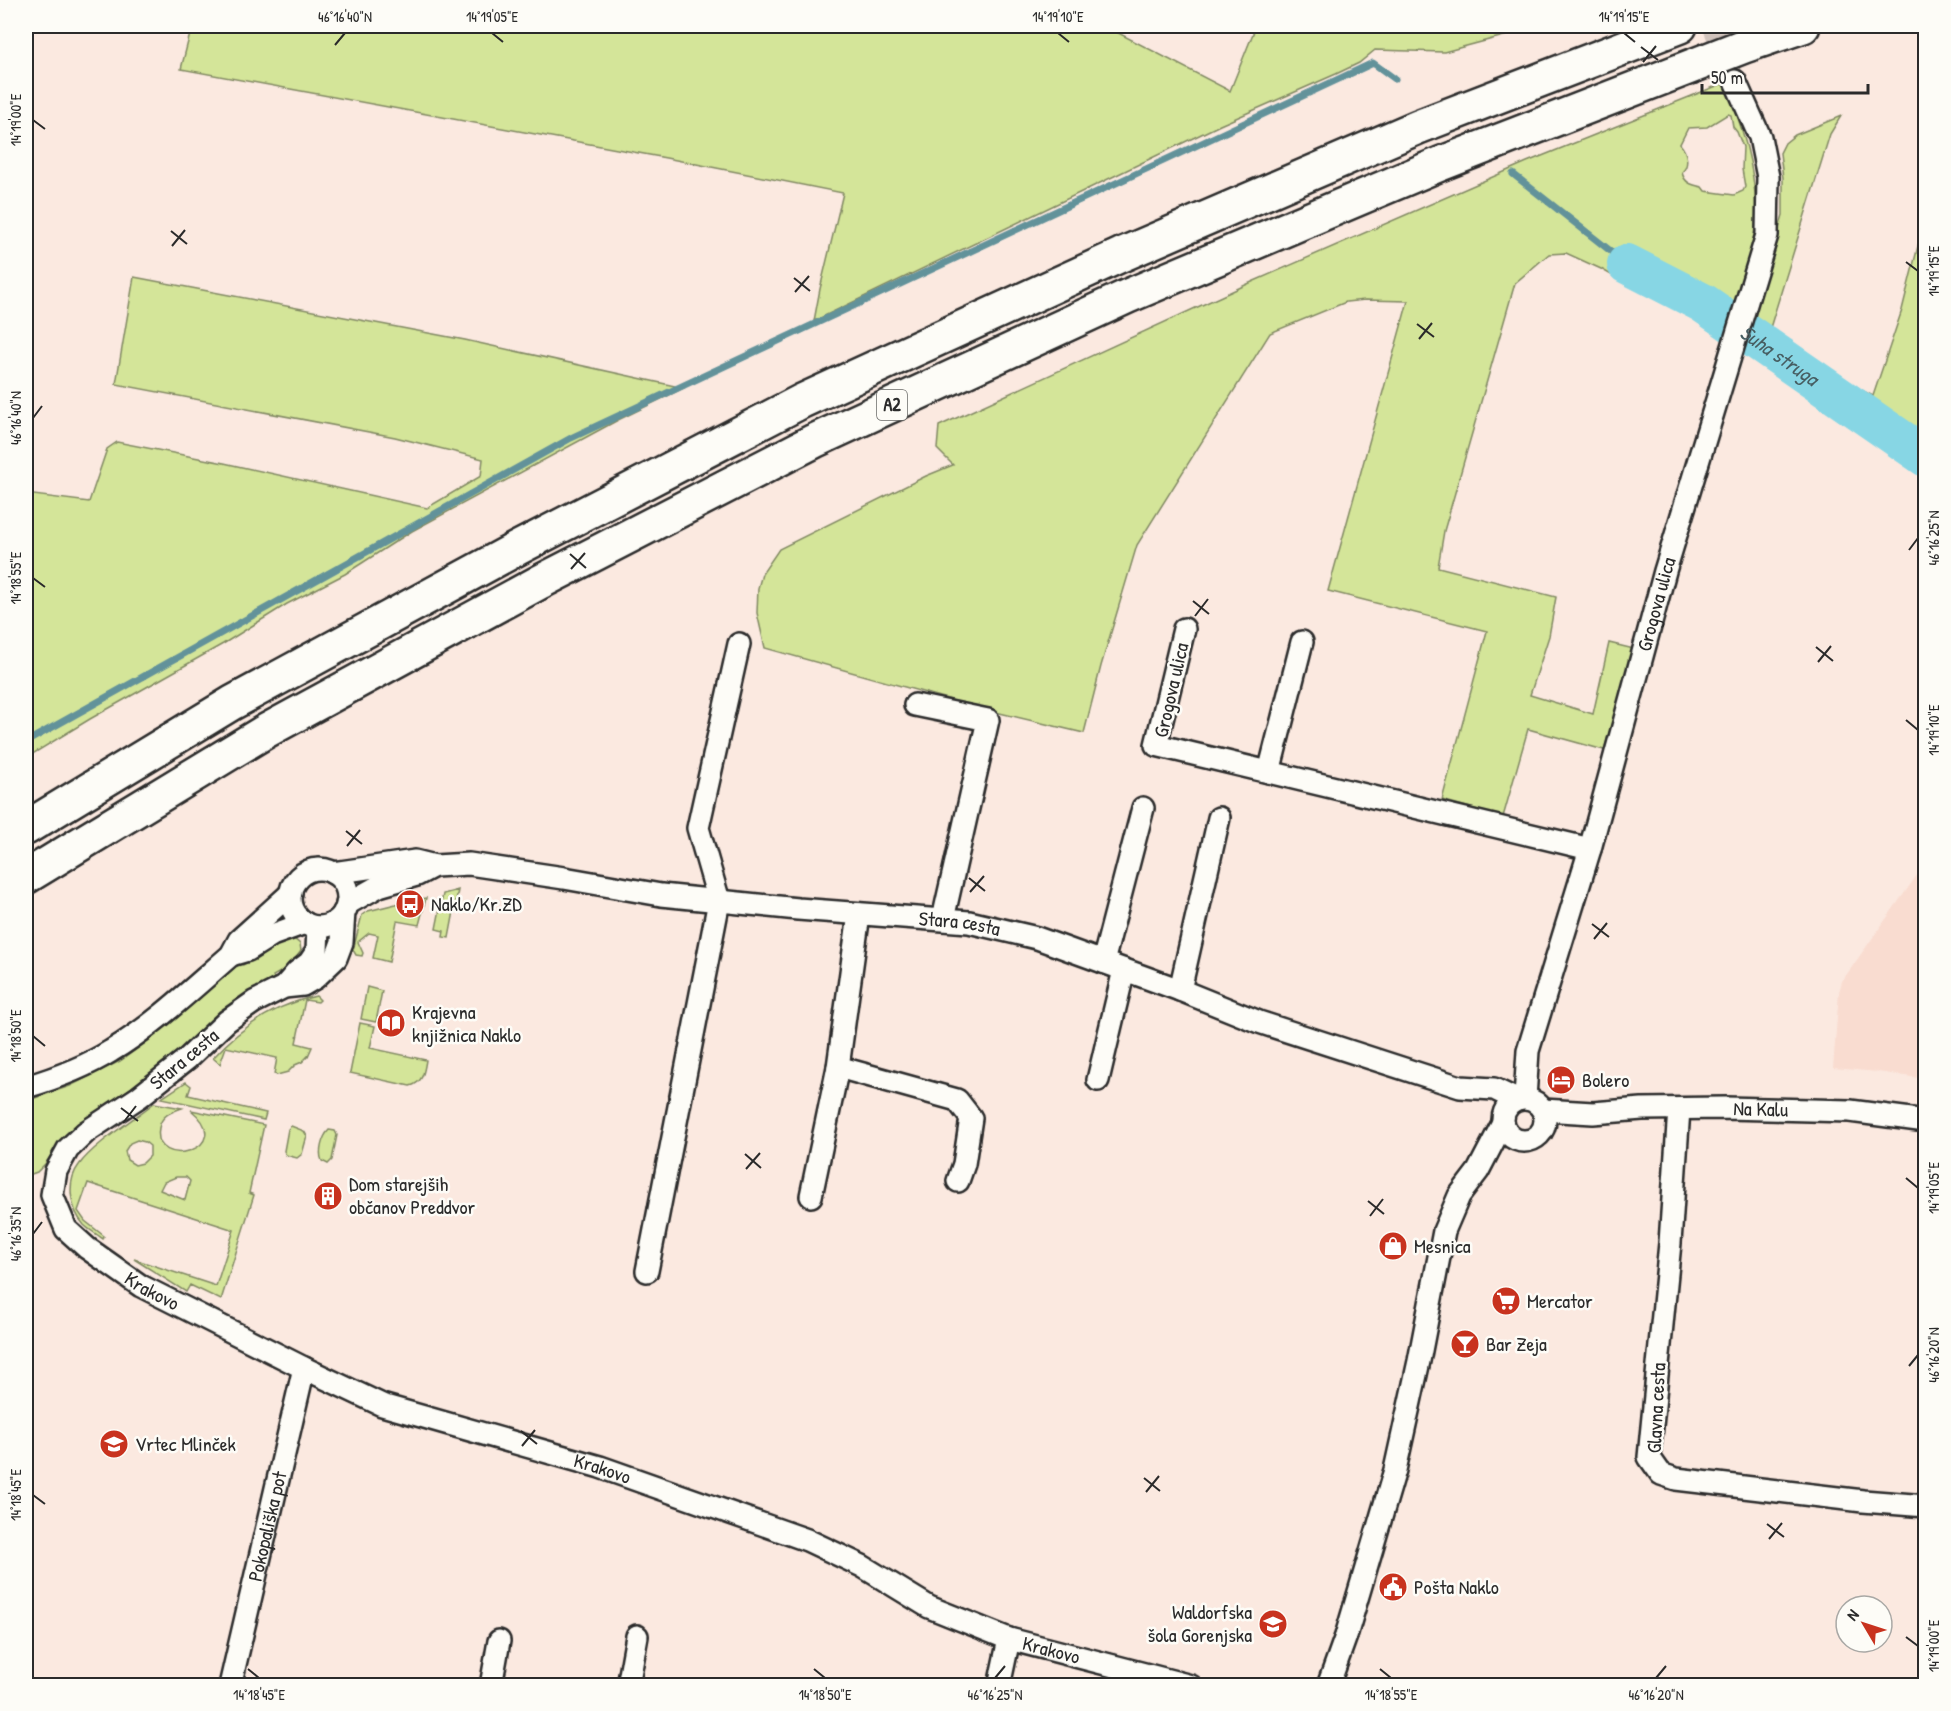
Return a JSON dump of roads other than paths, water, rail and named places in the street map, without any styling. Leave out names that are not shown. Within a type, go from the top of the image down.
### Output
[{"type":"highway","name":"A2","points":[[26,828],[232,703],[518,548],[802,401],[1121,255],[1407,131],[1680,26]]},
{"type":"highway","name":"A2","points":[[26,877],[266,731],[540,582],[814,441],[1128,296],[1430,169],[1744,46],[1803,26]]},
{"type":"street","name":"Grogova ulica","points":[[1521,1099],[1528,1051],[1590,849],[1665,570],[1767,235],[1768,177],[1760,137],[1735,81]]},
{"type":"street","name":"Grogova ulica","points":[[1184,629],[1156,745],[1590,849]]},
{"type":"street","points":[[1269,772],[1302,642]]},
{"type":"street","points":[[647,1271],[719,901],[698,828],[739,644]]},
{"type":"street","points":[[915,705],[988,720],[943,919]]},
{"type":"street","points":[[1103,962],[1143,808]]},
{"type":"street","points":[[1180,990],[1219,818]]},
{"type":"street","points":[[333,873],[415,861],[435,866]]},
{"type":"street","name":"Stara cesta","points":[[435,866],[469,864],[661,895],[859,914],[943,919],[1004,929],[1180,990],[1259,1022],[1460,1087]]},
{"type":"street","points":[[231,955],[248,950],[272,935],[312,925],[333,923],[346,908],[379,886],[417,875],[435,866]]},
{"type":"street","points":[[312,925],[293,910],[291,893],[294,884],[304,873],[319,869],[333,873],[340,878],[348,895],[346,908]]},
{"type":"street","points":[[26,1087],[84,1066],[112,1051],[165,1011],[231,955],[239,940],[291,893]]},
{"type":"street","name":"Stara cesta","points":[[52,1195],[56,1171],[68,1149],[86,1132],[139,1097],[254,1002],[284,987],[303,985],[315,978],[336,958],[342,942],[346,908]]},
{"type":"street","points":[[811,1196],[838,1066],[859,914]]},
{"type":"street","name":"Stara cesta","points":[[284,987],[297,972],[309,963],[317,951],[312,925]]},
{"type":"street","points":[[1098,1080],[1124,970]]},
{"type":"street","points":[[838,1066],[957,1100],[970,1118],[964,1164],[958,1181]]},
{"type":"street","points":[[1460,1087],[1494,1089],[1539,1104],[1543,1110],[1545,1125],[1537,1137],[1523,1142],[1478,1171]]},
{"type":"street","points":[[1460,1087],[1503,1119],[1510,1136],[1523,1142]]},
{"type":"street","points":[[1328,1686],[1346,1636],[1395,1470],[1444,1232],[1459,1196],[1478,1171],[1511,1103],[1521,1099]]},
{"type":"street","name":"Na Kalu","points":[[1593,1113],[1642,1109],[1725,1108],[1850,1111],[1926,1121]]},
{"type":"street","name":"Glavna cesta","points":[[1679,1109],[1670,1243],[1649,1457],[1661,1474],[1676,1479],[1926,1506]]},
{"type":"street","points":[[1543,1110],[1593,1113]]},
{"type":"street","points":[[1542,1132],[1593,1113]]},
{"type":"street","name":"Krakovo","points":[[52,1195],[66,1229],[96,1255],[141,1286],[382,1405],[600,1467],[807,1540],[862,1566],[929,1607],[1009,1640],[1191,1686]]},
{"type":"street","name":"Pokopališka pot","points":[[230,1686],[304,1368]]},
{"type":"street","points":[[627,1686],[637,1636]]},
{"type":"street","points":[[999,1686],[1009,1640]]},
{"type":"street","points":[[491,1686],[499,1641]]},
{"type":"waterway","points":[[26,742],[571,438],[1373,63],[1395,79]]},
{"type":"waterway","points":[[1513,174],[1627,264]]},
{"type":"waterway","name":"Suha struga","points":[[1627,264],[1703,303],[1926,457]]},
{"type":"tunnel","points":[[1713,26],[1735,81]]},
{"type":"place","name":"Naklo/Kr.ZD","points":[[410,904]]},
{"type":"place","name":"Krajevna knjižnica Naklo","points":[[391,1023]]},
{"type":"place","name":"Bolero","points":[[1561,1080]]},
{"type":"place","name":"Dom starejših občanov Preddvor","points":[[328,1196]]},
{"type":"place","name":"Mesnica","points":[[1393,1246]]},
{"type":"place","name":"Mercator","points":[[1506,1301]]},
{"type":"place","name":"Bar Zeja","points":[[1465,1344]]},
{"type":"place","name":"Vrtec Mlinček","points":[[114,1444]]},
{"type":"place","name":"Pošta Naklo","points":[[1393,1587]]},
{"type":"place","name":"Waldorfska šola Gorenjska","points":[[1273,1624]]}]
